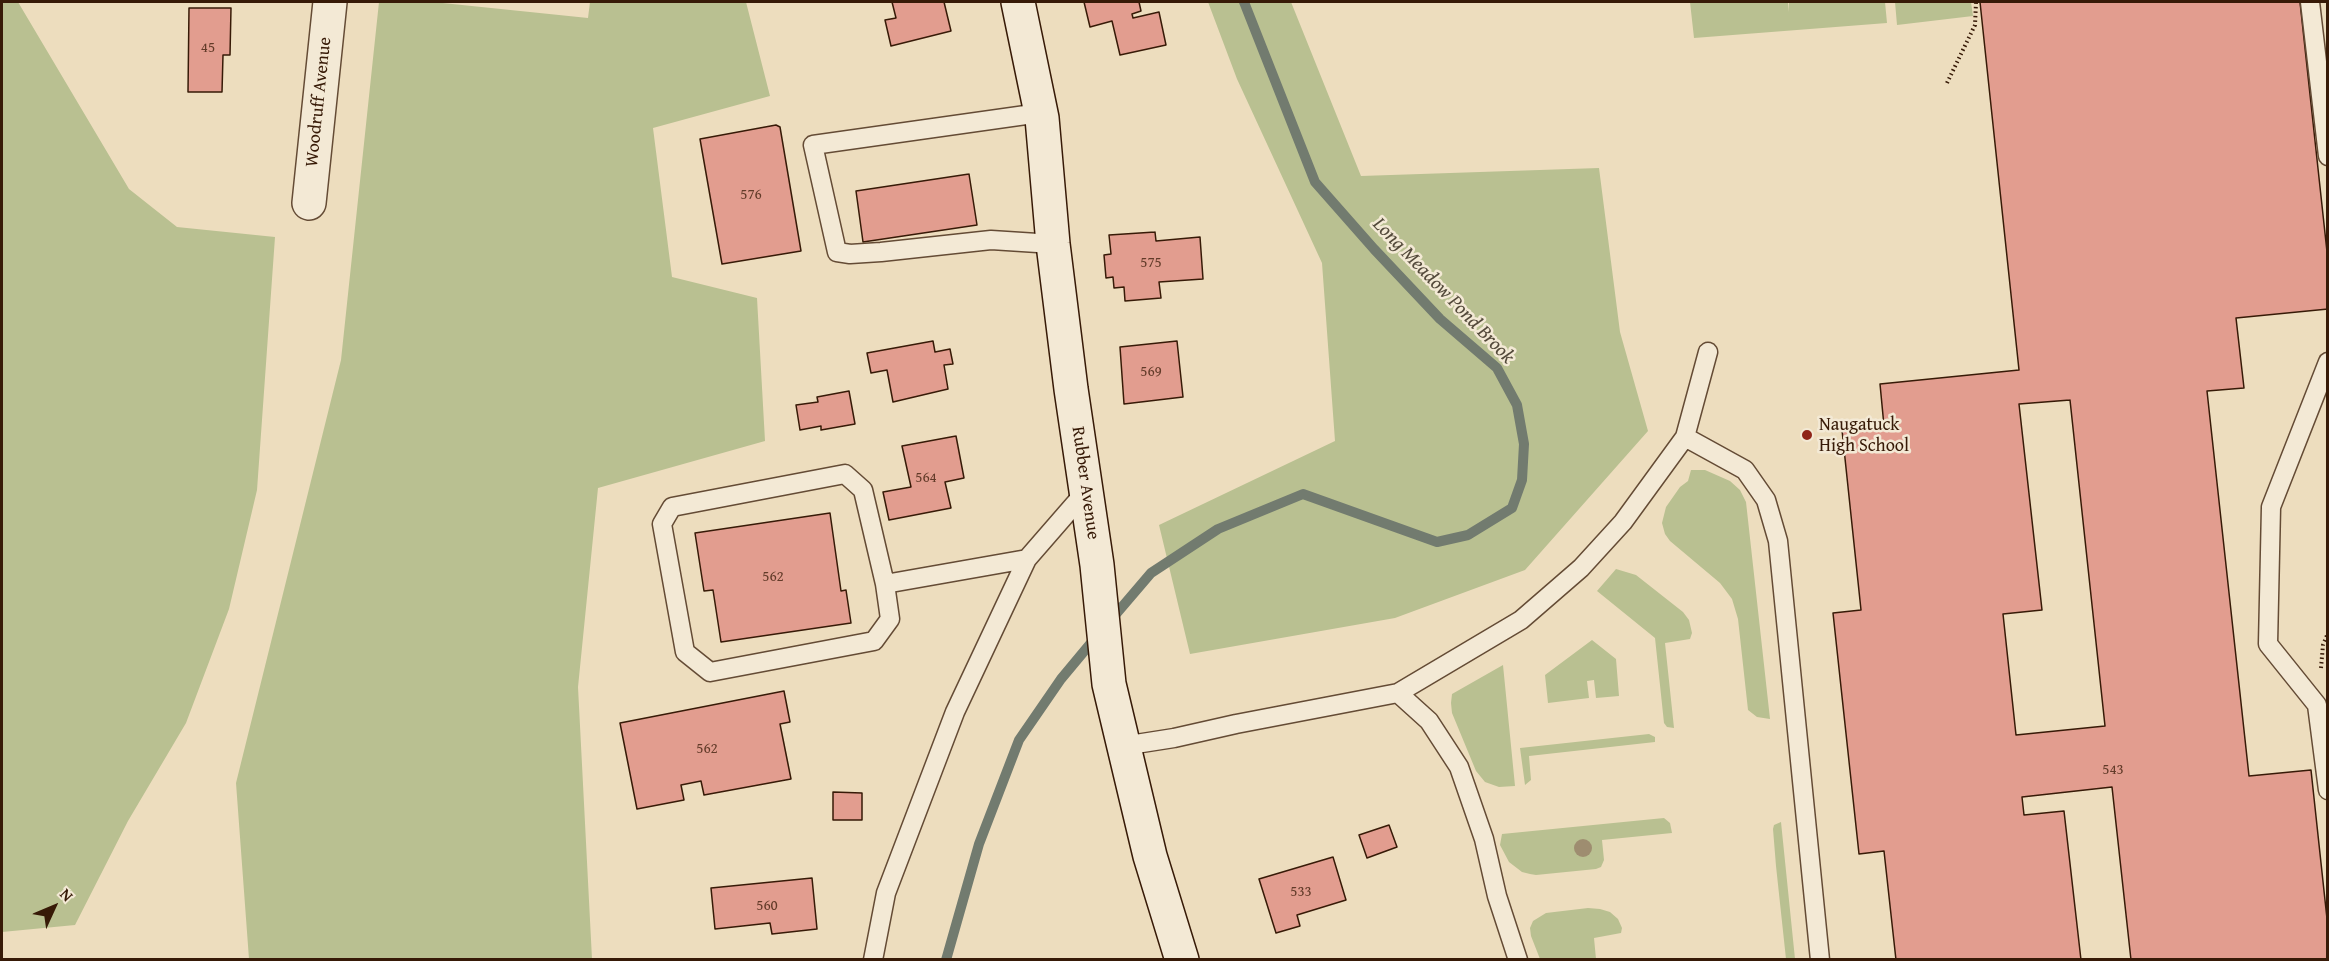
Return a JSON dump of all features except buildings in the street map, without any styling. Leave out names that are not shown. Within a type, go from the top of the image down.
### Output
[{"type":"street","name":"Woodruff Avenue","points":[[309,203],[330,2]]},
{"type":"street","name":"Rubber Avenue","points":[[1017,2],[1040,113],[1053,244],[1071,389],[1097,565],[1109,684],[1150,856],[1182,960]]},
{"type":"lane","points":[[2310,2],[2328,156]]},
{"type":"lane","points":[[1040,113],[813,145],[837,252],[850,254],[881,252],[991,240],[1053,244]]},
{"type":"lane","points":[[1123,746],[1398,693],[1521,620],[1554,594],[1623,522],[1685,437],[1708,352]]},
{"type":"lane","points":[[2328,362],[2271,507],[2268,644],[2317,705],[2328,790]]},
{"type":"lane","points":[[1685,437],[1745,470],[1766,500],[1778,541],[1820,960]]},
{"type":"lane","points":[[845,474],[863,490],[885,584],[890,619],[874,641],[710,672],[685,652],[662,524],[672,507],[845,474]]},
{"type":"lane","points":[[873,960],[886,893],[955,712],[1027,559],[1087,490]]},
{"type":"lane","points":[[885,584],[1027,559]]},
{"type":"lane","points":[[1398,693],[1429,721],[1459,767],[1484,839],[1497,896],[1518,960]]},
{"type":"path","points":[[1947,83],[1975,25],[1976,2]]},
{"type":"green space","points":[[2,2],[18,2],[129,189],[177,227],[275,237],[257,490],[229,609],[186,723],[128,821],[75,925],[2,932]]},
{"type":"green space","points":[[379,2],[433,2],[588,18],[590,2],[746,2],[770,96],[653,128],[672,277],[757,298],[765,441],[598,488],[578,687],[592,959],[249,959],[236,783],[341,360]]},
{"type":"green space","points":[[1208,2],[1291,2],[1361,176],[1599,168],[1620,332],[1648,431],[1525,570],[1395,618],[1190,654],[1159,525],[1335,441],[1322,263],[1237,79]]},
{"type":"green space","points":[[1690,2],[1788,2],[1789,12],[1789,2],[1885,2],[1887,23],[1694,38]]},
{"type":"green space","points":[[1895,2],[1971,2],[1973,16],[1897,25]]},
{"type":"green space","points":[[1691,470],[1705,470],[1730,481],[1740,490],[1746,502],[1770,719],[1757,717],[1748,710],[1738,619],[1732,599],[1720,583],[1670,541],[1665,534],[1662,523],[1666,507],[1680,487],[1688,481]]},
{"type":"green space","points":[[1616,569],[1636,575],[1683,612],[1689,620],[1692,633],[1690,639],[1665,643],[1674,728],[1667,727],[1664,723],[1655,638],[1597,591]]},
{"type":"green space","points":[[1592,640],[1616,659],[1619,696],[1596,698],[1594,680],[1587,681],[1589,698],[1548,703],[1545,675]]},
{"type":"green space","points":[[1503,665],[1515,786],[1499,787],[1485,782],[1476,771],[1452,713],[1451,703],[1452,694]]},
{"type":"green space","points":[[1649,734],[1655,737],[1655,742],[1529,756],[1531,780],[1525,785],[1520,748]]},
{"type":"green space","points":[[1664,818],[1670,823],[1672,833],[1602,840],[1604,860],[1601,867],[1596,869],[1536,875],[1522,872],[1509,862],[1500,845],[1502,834]]},
{"type":"green space","points":[[1781,822],[1795,959],[1786,959],[1776,866],[1773,829],[1774,825]]},
{"type":"green space","points":[[1588,908],[1610,912],[1618,919],[1622,928],[1621,933],[1594,938],[1596,959],[1540,959],[1531,936],[1530,928],[1533,921],[1546,913]]},
{"type":"waterway","name":"Long Meadow Pond Brook","points":[[1110,621],[1151,573],[1218,529],[1303,494],[1437,542],[1468,535],[1512,508],[1522,480],[1524,444],[1517,405],[1497,368],[1440,319],[1315,182],[1244,2]]},
{"type":"waterway","name":"Long Meadow Pond Brook","points":[[946,960],[979,844],[1019,740],[1061,679],[1096,637]]},
{"type":"place","name":"Naugatuck High School","points":[[1807,435]]}]
